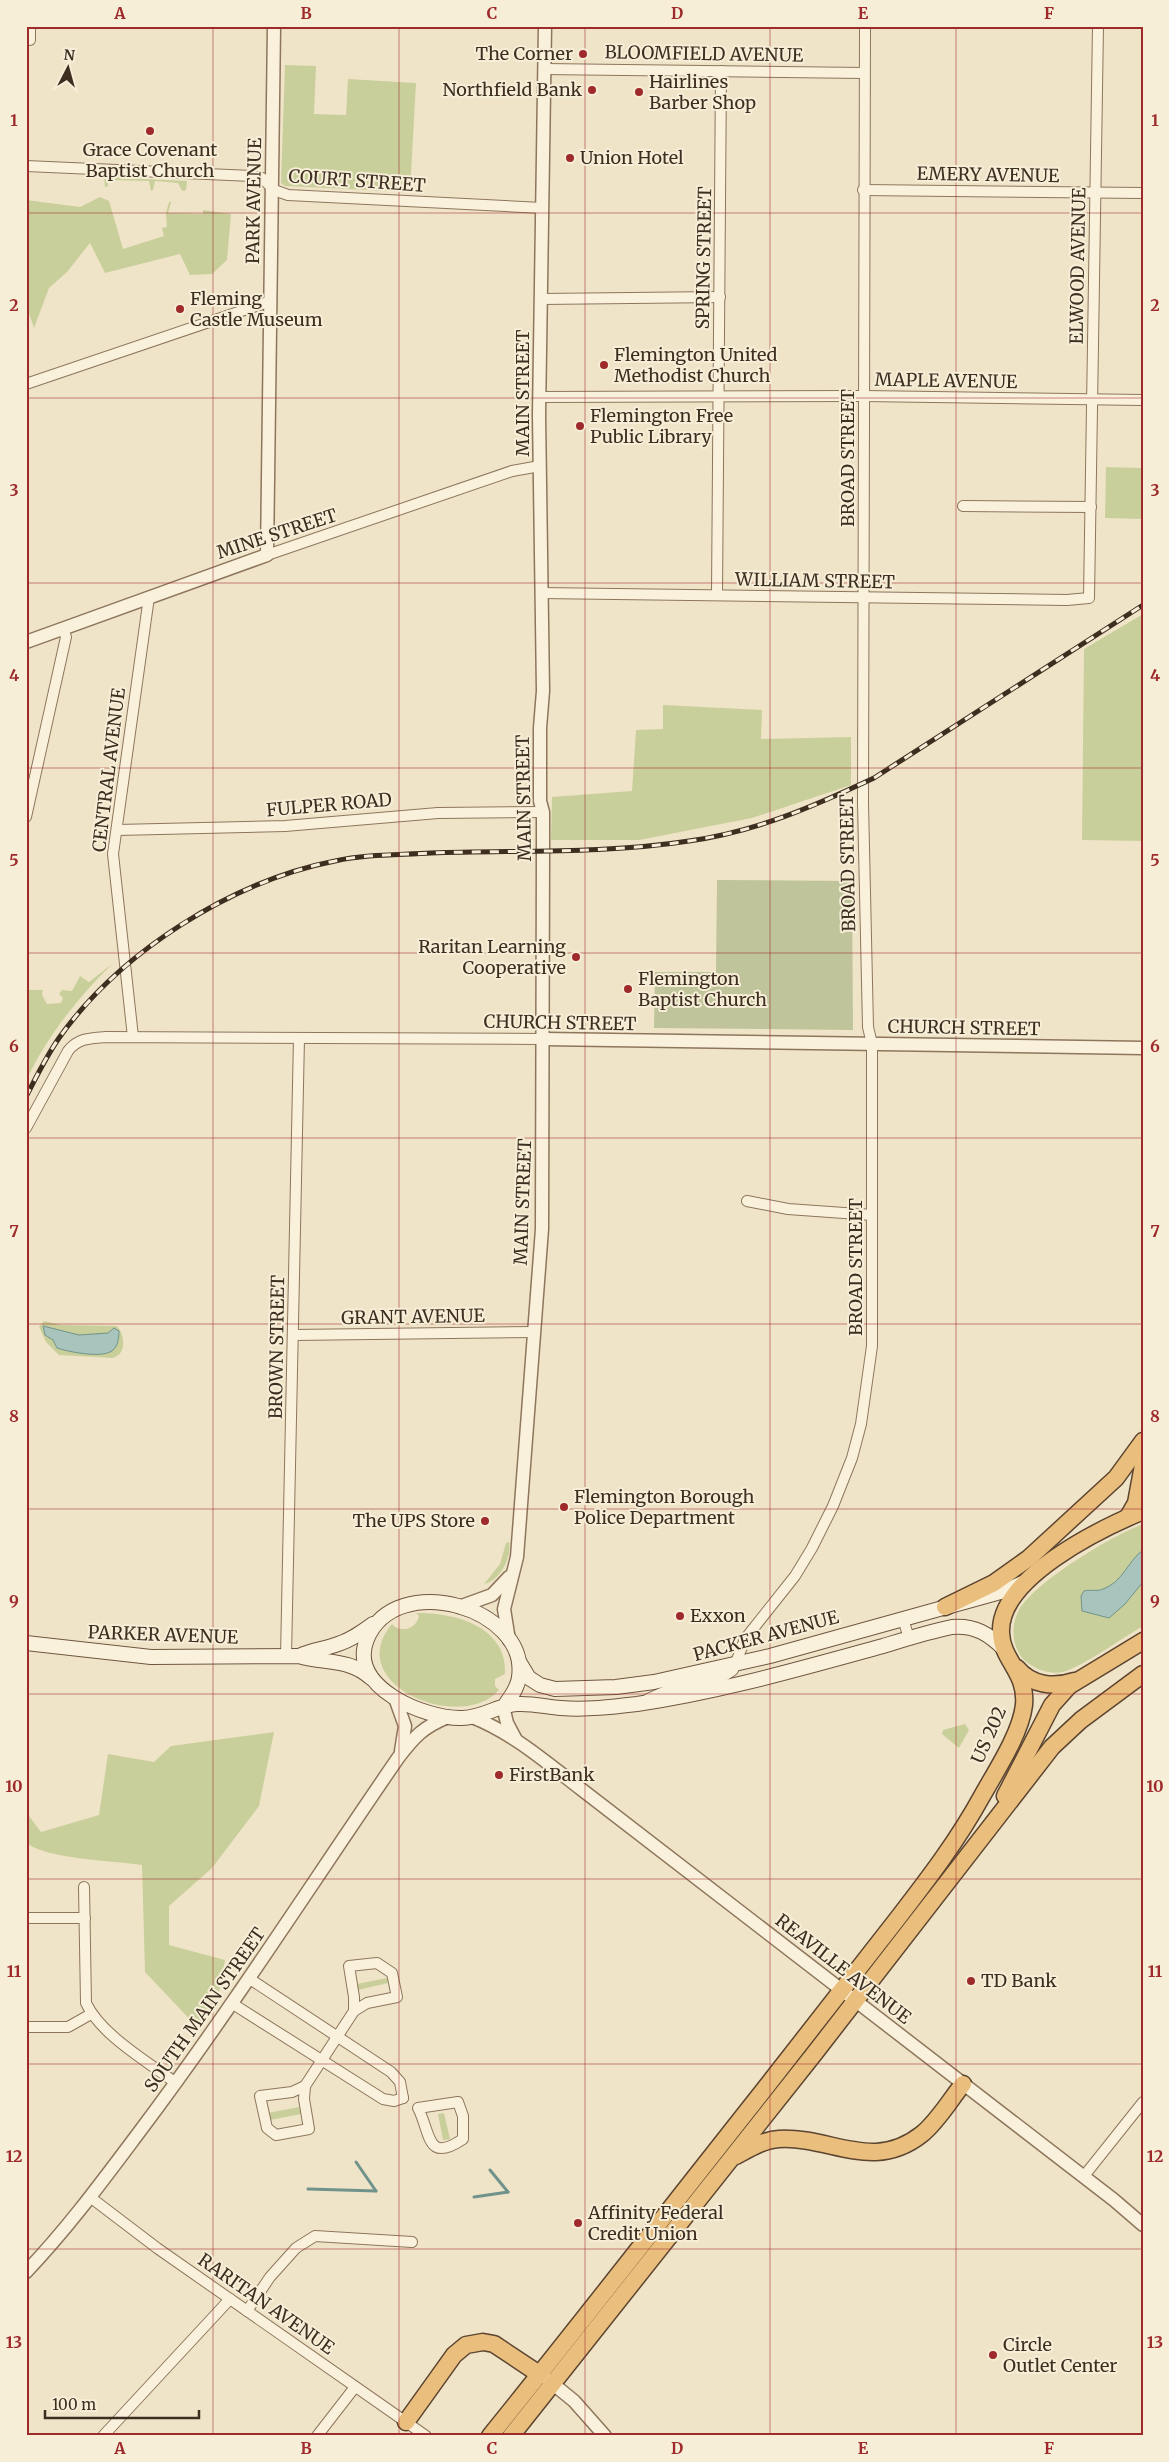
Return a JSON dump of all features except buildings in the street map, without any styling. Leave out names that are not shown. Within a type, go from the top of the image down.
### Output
[{"type":"highway","points":[[945,1607],[994,1583],[1028,1558],[1116,1478],[1143,1441]]},
{"type":"highway","points":[[1135,1514],[1143,1465]]},
{"type":"highway","name":"US 202","points":[[511,2436],[732,2158],[849,1995],[950,1849],[985,1792],[1021,1720],[1024,1690],[1020,1676],[1005,1650],[1001,1632],[1004,1614],[1013,1597],[1030,1579],[1091,1535],[1135,1514]]},
{"type":"highway","points":[[976,1845],[1003,1799],[1052,1705],[1069,1686],[1143,1641]]},
{"type":"highway","points":[[1013,1664],[1025,1676],[1047,1685],[1068,1683],[1081,1678]]},
{"type":"highway","name":"US 202","points":[[490,2436],[849,1995],[976,1845],[1052,1747],[1081,1720],[1143,1674]]},
{"type":"highway","points":[[732,2158],[759,2144],[776,2139],[811,2141],[864,2152],[881,2153],[897,2149],[924,2133],[964,2084]]},
{"type":"highway","points":[[406,2422],[454,2355],[466,2345],[483,2342],[494,2344],[539,2374]]},
{"type":"main road","name":"PACKER AVENUE","points":[[518,1659],[526,1675],[540,1685],[570,1690],[654,1682],[736,1664],[903,1619],[1004,1591],[1030,1579]]},
{"type":"main road","points":[[504,1706],[518,1684],[518,1659],[509,1640],[492,1623],[459,1607],[441,1603],[416,1602],[396,1607],[378,1620],[367,1638],[364,1654],[367,1667],[376,1682],[395,1698],[420,1712],[448,1717],[472,1717],[519,1703],[580,1709],[636,1704],[712,1691],[952,1626],[970,1627],[987,1634],[1005,1650]]},
{"type":"main road","name":"PARKER AVENUE","points":[[293,1656],[350,1640],[378,1620]]},
{"type":"main road","name":"PARKER AVENUE","points":[[26,1643],[151,1657],[293,1656],[345,1663],[360,1669],[376,1682]]},
{"type":"street","points":[[30,26],[30,40]]},
{"type":"street","name":"PARK AVENUE","points":[[267,556],[274,26]]},
{"type":"street","name":"MAIN STREET","points":[[509,1640],[504,1609],[515,1568],[542,1229],[544,1039],[543,812],[540,801],[540,728],[543,691],[539,397],[545,26]]},
{"type":"street","name":"BROAD STREET","points":[[736,1664],[745,1639],[799,1570],[817,1540],[833,1506],[858,1441],[870,1366],[872,1044],[868,1027],[863,844],[863,190],[865,26]]},
{"type":"street","name":"ELWOOD AVENUE","points":[[1089,598],[1098,26]]},
{"type":"street","name":"BLOOMFIELD AVENUE","points":[[544,69],[864,72]]},
{"type":"street","name":"SPRING STREET","points":[[717,595],[721,71]]},
{"type":"street","name":"COURT STREET","points":[[26,166],[252,176],[262,178],[274,190],[288,195],[542,208]]},
{"type":"street","name":"EMERY AVENUE","points":[[863,190],[1143,193]]},
{"type":"street","points":[[541,299],[720,297]]},
{"type":"street","points":[[26,384],[271,302]]},
{"type":"street","name":"MAPLE AVENUE","points":[[539,397],[864,396],[1143,400]]},
{"type":"street","name":"MINE STREET","points":[[26,642],[149,597],[512,472],[540,466]]},
{"type":"street","points":[[963,506],[1091,507]]},
{"type":"street","name":"WILLIAM STREET","points":[[541,593],[864,599],[1067,600],[1089,598]]},
{"type":"street","name":"CENTRAL AVENUE","points":[[133,1037],[113,862],[149,597]]},
{"type":"street","points":[[26,817],[66,637],[63,629]]},
{"type":"street","name":"FULPER ROAD","points":[[117,830],[285,826],[438,813],[543,812]]},
{"type":"street","name":"CHURCH STREET","points":[[26,1128],[68,1050],[73,1044],[85,1039],[133,1037],[544,1039],[1143,1048]]},
{"type":"street","name":"BROWN STREET","points":[[293,1656],[293,1335],[299,1038]]},
{"type":"street","points":[[747,1201],[788,1209],[872,1215]]},
{"type":"street","name":"GRANT AVENUE","points":[[293,1335],[534,1332]]},
{"type":"street","points":[[459,1607],[492,1595],[502,1587],[515,1568]]},
{"type":"street","points":[[903,1619],[909,1638]]},
{"type":"street","points":[[636,1704],[668,1690],[721,1678],[733,1670],[736,1664]]},
{"type":"street","name":"SOUTH MAIN STREET","points":[[395,1698],[405,1726],[405,1734],[398,1758]]},
{"type":"street","name":"REAVILLE AVENUE","points":[[504,1706],[507,1723],[520,1743]]},
{"type":"street","name":"SOUTH MAIN STREET","points":[[26,2272],[90,2197],[176,2083],[233,2004],[398,1758],[415,1736],[425,1727],[448,1717]]},
{"type":"street","name":"REAVILLE AVENUE","points":[[472,1717],[492,1726],[520,1743],[1084,2176],[1143,2225]]},
{"type":"street","points":[[84,1887],[84,1991],[86,2003],[91,2014],[106,2029],[176,2083]]},
{"type":"street","points":[[26,1918],[85,1918]]},
{"type":"street","points":[[305,2086],[292,2092],[260,2096],[267,2128],[276,2135],[309,2129],[304,2099],[305,2086],[354,2011],[367,2003],[397,1997],[392,1973],[376,1963],[349,1966],[354,1997],[354,2011]]},
{"type":"street","points":[[250,1979],[396,2077],[402,2086],[403,2098]]},
{"type":"street","points":[[233,2004],[383,2099],[394,2101],[403,2098]]},
{"type":"street","points":[[26,2027],[68,2027],[91,2014]]},
{"type":"street","points":[[403,2098],[418,2108],[426,2124],[430,2143],[435,2148],[444,2149],[463,2139],[463,2116],[458,2102],[418,2108]]},
{"type":"street","points":[[1084,2176],[1143,2102]]},
{"type":"street","name":"RARITAN AVENUE","points":[[90,2197],[130,2228],[426,2436]]},
{"type":"street","points":[[247,2311],[270,2278],[296,2248],[315,2236],[412,2242]]},
{"type":"street","points":[[104,2436],[230,2299]]},
{"type":"street","points":[[539,2374],[553,2383],[590,2417],[605,2436]]},
{"type":"street","points":[[317,2436],[355,2387]]},
{"type":"green space","points":[[285,65],[316,66],[314,114],[346,115],[348,79],[416,83],[410,192],[285,186],[281,183]]},
{"type":"green space","points":[[104,177],[187,181],[186,190],[182,191],[178,183],[155,181],[151,191],[149,181],[108,180],[108,186],[105,187]]},
{"type":"green space","points":[[100,197],[109,201],[123,249],[164,236],[162,228],[167,227],[166,213],[169,202],[171,202],[168,213],[203,214],[203,210],[231,214],[227,260],[212,274],[190,275],[180,254],[105,273],[90,243],[67,272],[49,288],[34,328],[26,305],[26,200],[80,207]]},
{"type":"green space","points":[[1106,467],[1143,468],[1143,519],[1105,518]]},
{"type":"green space","points":[[1143,614],[1143,841],[1082,840],[1084,649]]},
{"type":"green space","points":[[663,705],[762,710],[761,739],[851,737],[851,785],[752,818],[639,840],[551,840],[552,797],[632,791],[636,730],[663,729]]},
{"type":"green space","points":[[717,880],[852,881],[853,1030],[654,1028],[655,972],[716,972]]},
{"type":"green space","points":[[112,964],[53,1033],[26,1081],[26,990],[43,990],[42,995],[47,1004],[61,1003],[63,998],[59,994],[62,990],[72,991],[80,976],[89,982]]},
{"type":"green space","points":[[44,1321],[61,1325],[117,1326],[122,1334],[123,1348],[118,1356],[113,1358],[59,1355],[46,1342],[39,1327]]},
{"type":"green space","points":[[1143,1524],[1143,1626],[1092,1658],[1063,1672],[1053,1673],[1042,1670],[1024,1660],[1017,1649],[1013,1629],[1019,1610],[1028,1599],[1041,1586],[1075,1561],[1112,1539]]},
{"type":"green space","points":[[509,1542],[509,1554],[504,1568],[490,1582],[484,1584],[500,1564],[506,1543]]},
{"type":"green space","points":[[416,1613],[447,1615],[462,1619],[488,1634],[498,1644],[504,1658],[505,1674],[495,1679],[495,1686],[499,1690],[481,1702],[459,1707],[435,1704],[412,1696],[393,1683],[382,1666],[380,1646],[392,1624],[403,1629],[410,1628],[418,1620],[419,1616]]},
{"type":"green space","points":[[965,1724],[969,1730],[959,1748],[942,1734],[943,1730]]},
{"type":"green space","points":[[274,1732],[259,1806],[212,1868],[169,1906],[169,1945],[225,1960],[217,2003],[197,2027],[145,1972],[142,1865],[63,1856],[35,1848],[26,1842],[26,1812],[41,1832],[99,1815],[108,1754],[154,1762],[171,1746]]},
{"type":"green space","points":[[387,1978],[388,1983],[358,1990],[357,1984]]},
{"type":"green space","points":[[299,2107],[301,2114],[270,2120],[268,2113]]},
{"type":"green space","points":[[444,2113],[450,2139],[443,2140],[438,2114]]},
{"type":"water","points":[[43,1326],[79,1335],[108,1333],[114,1328],[119,1331],[117,1344],[109,1353],[78,1353],[57,1348],[53,1340],[45,1335]]},
{"type":"water","points":[[1143,1550],[1143,1582],[1125,1604],[1109,1618],[1082,1611],[1081,1596],[1084,1591],[1100,1590],[1110,1586]]},
{"type":"waterway","points":[[356,2162],[376,2191]]},
{"type":"waterway","points":[[490,2170],[508,2192]]},
{"type":"waterway","points":[[308,2189],[376,2191]]},
{"type":"waterway","points":[[474,2197],[508,2192]]},
{"type":"railway","points":[[26,1097],[59,1038],[84,1007],[113,977],[146,949],[181,925],[218,903],[257,885],[296,871],[359,857],[431,853],[625,848],[714,837],[762,824],[829,799],[874,778],[1143,605]]},
{"type":"place","name":"The Corner","points":[[583,54]]},
{"type":"place","name":"Northfield Bank","points":[[592,90]]},
{"type":"place","name":"Hairlines Barber Shop","points":[[639,92]]},
{"type":"place","name":"Grace Covenant Baptist Church","points":[[150,131]]},
{"type":"place","name":"Union Hotel","points":[[570,158]]},
{"type":"place","name":"Fleming Castle Museum","points":[[180,309]]},
{"type":"place","name":"Flemington United Methodist Church","points":[[604,365]]},
{"type":"place","name":"Flemington Free Public Library","points":[[580,426]]},
{"type":"place","name":"Raritan Learning Cooperative","points":[[576,957]]},
{"type":"place","name":"Flemington Baptist Church","points":[[628,989]]},
{"type":"place","name":"Flemington Borough Police Department","points":[[564,1507]]},
{"type":"place","name":"The UPS Store","points":[[485,1521]]},
{"type":"place","name":"Exxon","points":[[680,1616]]},
{"type":"place","name":"FirstBank","points":[[499,1775]]},
{"type":"place","name":"TD Bank","points":[[971,1981]]},
{"type":"place","name":"Affinity Federal Credit Union","points":[[578,2223]]},
{"type":"place","name":"Circle Outlet Center","points":[[993,2355]]}]
